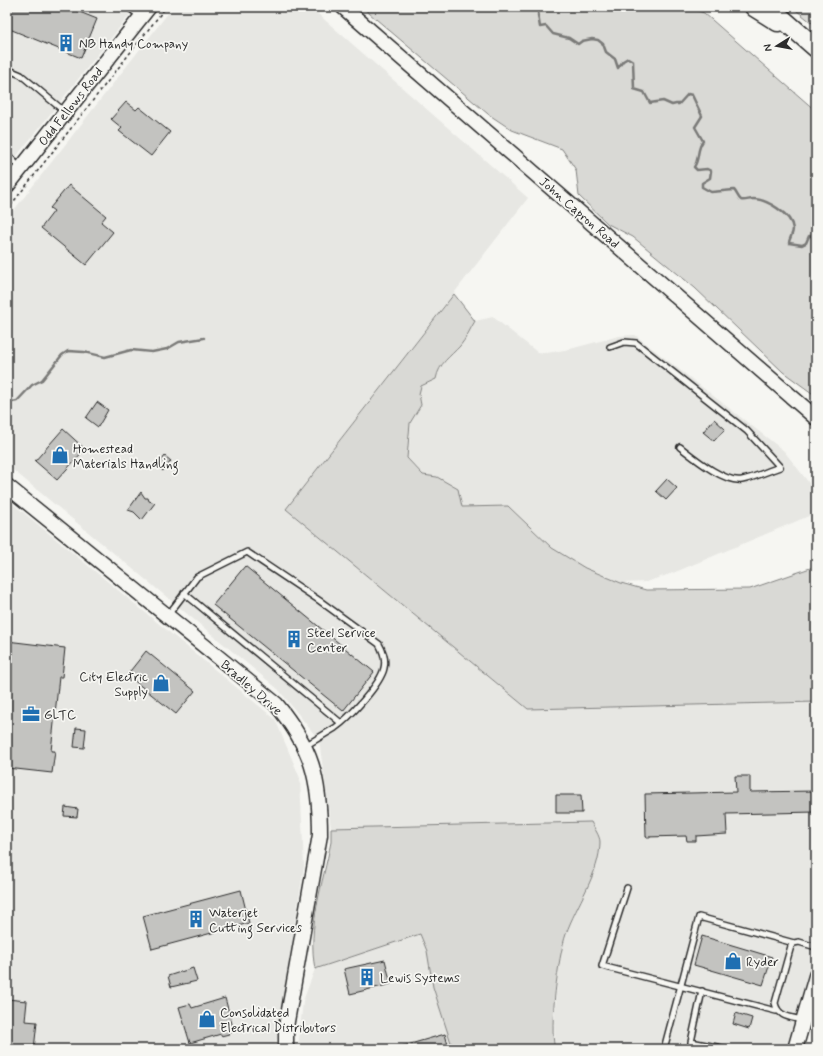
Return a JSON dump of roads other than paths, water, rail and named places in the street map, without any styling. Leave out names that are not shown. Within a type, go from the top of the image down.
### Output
[{"type":"highway","points":[[754,7],[802,37]]},
{"type":"highway","points":[[769,7],[816,48]]},
{"type":"street","name":"John Capron Road","points":[[344,7],[816,418]]},
{"type":"street","name":"Odd Fellows Road","points":[[7,186],[145,12]]},
{"type":"street","name":"Bradley Drive","points":[[7,486],[276,704],[290,721],[305,746],[316,776],[320,808],[320,835],[286,1027],[286,1049]]},
{"type":"street","points":[[795,1049],[816,976]]},
{"type":"lane","points":[[128,7],[145,12]]},
{"type":"lane","points":[[7,69],[21,75],[65,112]]},
{"type":"lane","points":[[7,154],[21,168]]},
{"type":"lane","points":[[610,347],[624,342],[636,343],[747,431],[780,468],[740,481],[727,477],[703,465],[680,447]]},
{"type":"lane","points":[[167,616],[197,577],[247,552],[320,601],[379,644],[384,654],[385,662],[382,675],[362,701],[341,723],[305,746]]},
{"type":"lane","points":[[184,593],[341,723]]},
{"type":"lane","points":[[627,888],[602,966],[681,987],[702,991],[778,1012],[803,1021]]},
{"type":"lane","points":[[664,1049],[699,917],[816,947]]},
{"type":"lane","points":[[778,1012],[774,1003],[791,946],[796,942]]},
{"type":"lane","points":[[691,1049],[702,991]]},
{"type":"lane","points":[[692,1042],[727,1049]]},
{"type":"waterway","points":[[539,7],[538,15],[540,27],[546,26],[553,34],[569,38],[578,44],[582,41],[592,39],[598,40],[603,44],[606,52],[615,59],[618,68],[623,61],[628,58],[633,61],[634,89],[644,92],[650,103],[663,101],[672,105],[679,104],[688,94],[692,95],[702,116],[695,127],[703,141],[699,148],[697,161],[694,167],[697,170],[707,169],[711,171],[710,178],[702,183],[702,187],[711,192],[734,190],[741,200],[758,200],[778,208],[792,223],[793,231],[789,243],[802,245],[806,243],[809,236],[812,236],[816,242]]},
{"type":"waterway","points":[[7,403],[17,401],[32,385],[42,380],[62,355],[68,351],[84,352],[105,357],[131,350],[152,352],[167,349],[179,342],[204,338]]},
{"type":"place","name":"NB Handy Company","points":[[66,43]]},
{"type":"place","name":"Homestead Materials Handling","points":[[60,455]]},
{"type":"place","name":"Steel Service Center","points":[[294,639]]},
{"type":"place","name":"City Electric Supply","points":[[161,683]]},
{"type":"place","name":"GLTC","points":[[31,714]]},
{"type":"place","name":"Waterjet Cutting Services","points":[[196,919]]},
{"type":"place","name":"Ryder","points":[[733,961]]},
{"type":"place","name":"Lewis Systems","points":[[367,977]]},
{"type":"place","name":"Consolidated Electrical Distributors","points":[[207,1019]]}]
